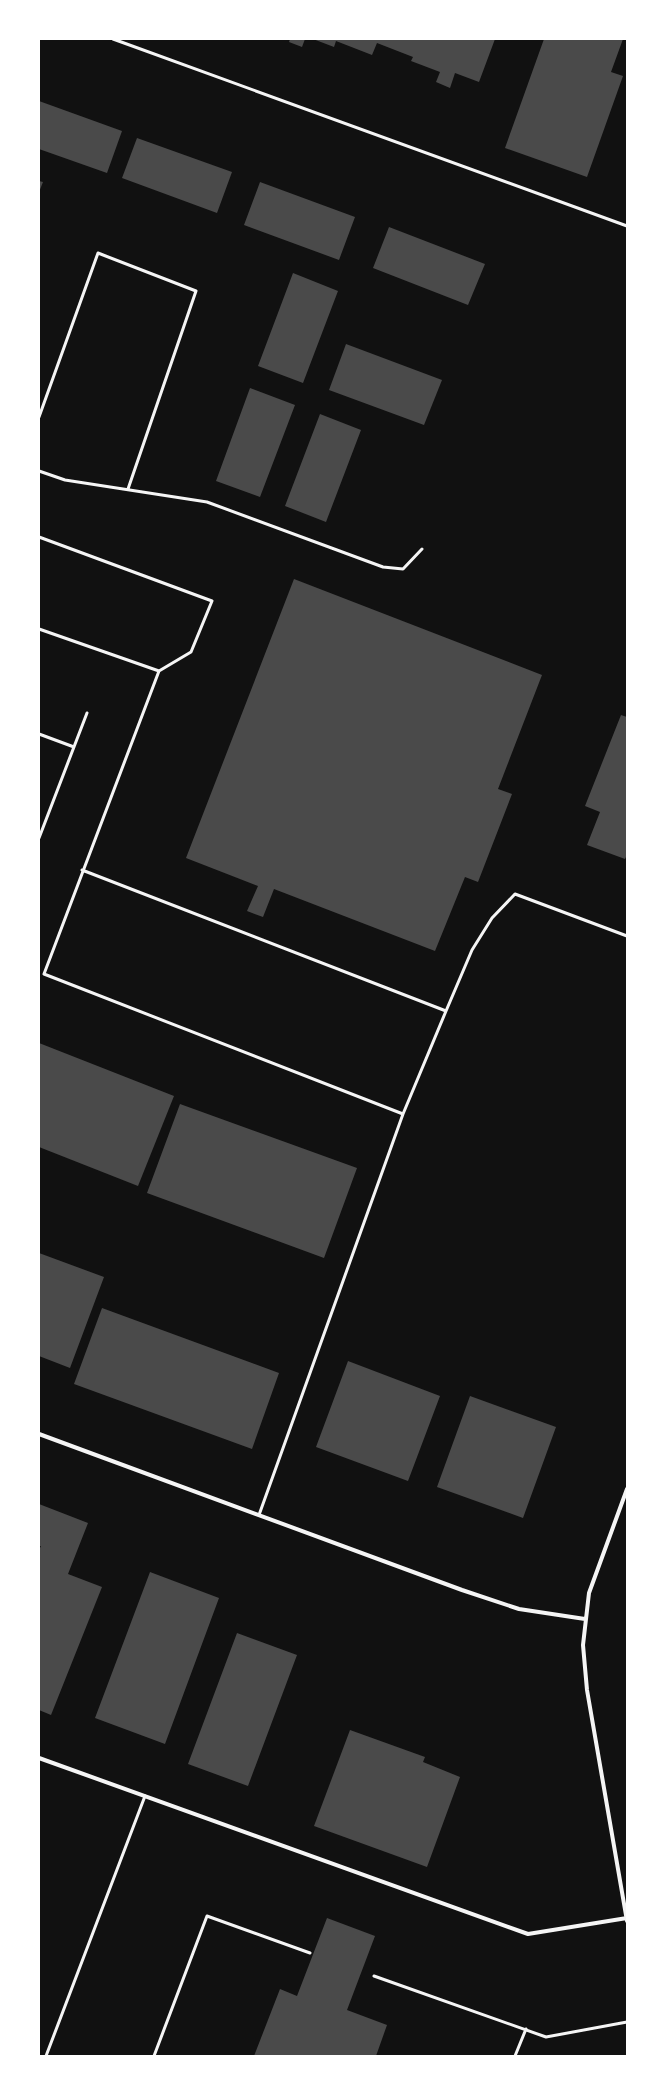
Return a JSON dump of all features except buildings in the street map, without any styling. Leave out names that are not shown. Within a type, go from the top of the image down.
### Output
[{"type":"street","points":[[39,1434],[462,1590],[519,1609],[585,1619]]},
{"type":"street","points":[[627,1489],[589,1593],[583,1645],[587,1690],[627,1921]]},
{"type":"street","points":[[39,1758],[528,1934],[627,1918]]},
{"type":"lane","points":[[113,39],[627,226]]},
{"type":"lane","points":[[39,417],[98,253],[196,291],[128,489]]},
{"type":"lane","points":[[39,471],[65,480],[207,502],[383,567],[403,569],[422,550]]},
{"type":"lane","points":[[39,537],[212,601],[191,652],[159,671],[82,870],[44,974],[403,1114]]},
{"type":"lane","points":[[39,628],[159,671]]},
{"type":"lane","points":[[39,838],[87,713]]},
{"type":"lane","points":[[39,734],[74,747]]},
{"type":"lane","points":[[82,870],[446,1011]]},
{"type":"lane","points":[[259,1515],[403,1114],[472,950],[492,918],[514,894],[627,936]]},
{"type":"lane","points":[[46,2056],[145,1796]]},
{"type":"lane","points":[[154,2056],[206,1916],[310,1953]]},
{"type":"lane","points":[[374,1976],[546,2037],[627,2022]]},
{"type":"lane","points":[[515,2056],[526,2030]]}]
